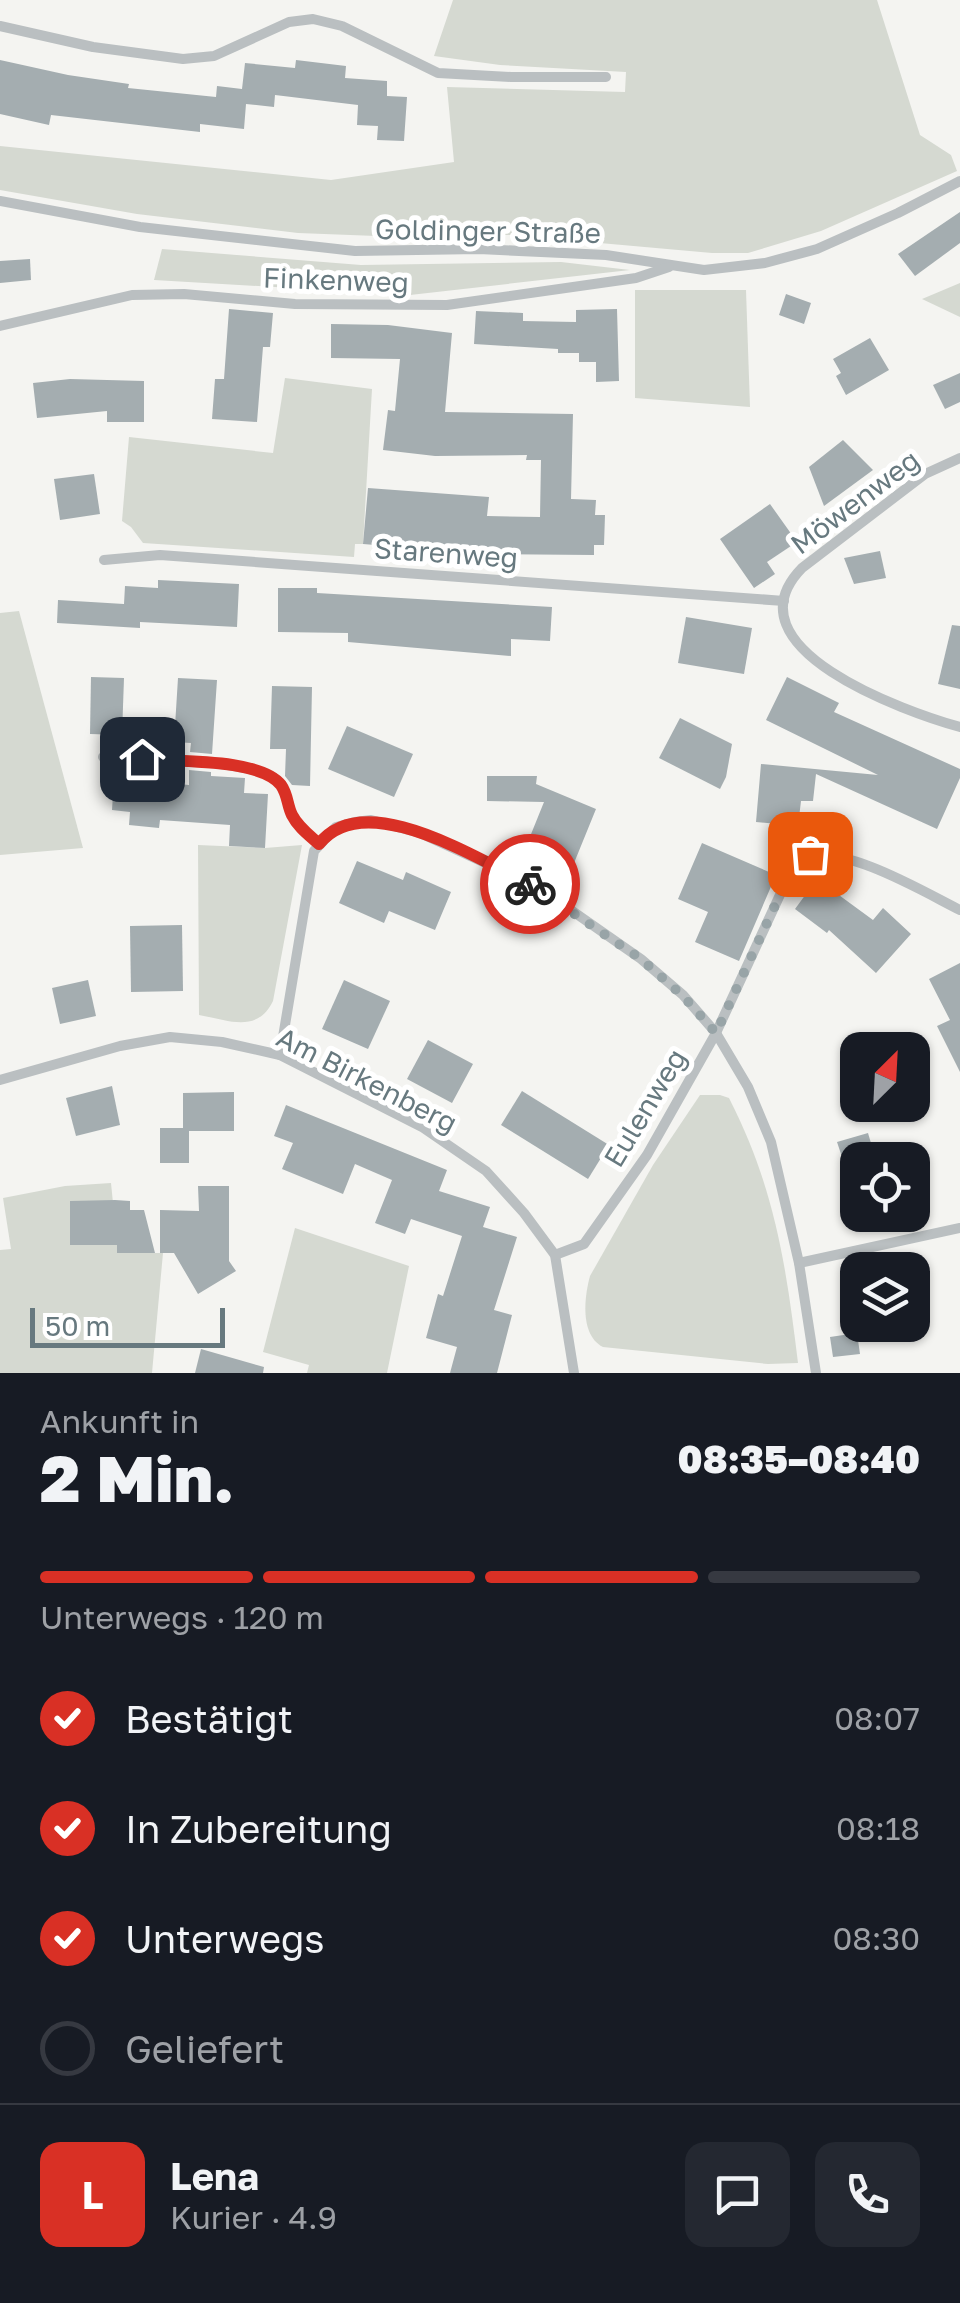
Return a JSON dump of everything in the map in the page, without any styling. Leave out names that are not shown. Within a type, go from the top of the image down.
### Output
[{"type":"street","points":[[0,26],[93,47],[183,59],[214,56],[288,22],[313,19],[342,26],[438,72],[512,78],[606,77]]},
{"type":"street","name":"Goldinger Straße","points":[[0,201],[140,227],[356,252],[480,250],[606,255],[704,270],[765,264],[817,249],[960,180]]},
{"type":"street","name":"Finkenweg","points":[[0,326],[132,295],[184,294],[296,304],[448,305],[636,278],[670,266]]},
{"type":"street","name":"Möwenweg","points":[[784,600],[788,582],[802,568],[926,474],[960,458]]},
{"type":"street","name":"Starenweg","points":[[104,560],[178,556],[784,600]]},
{"type":"street","points":[[784,600],[790,632],[808,657],[866,692],[960,727]]},
{"type":"street","points":[[102,757],[221,764],[267,773],[286,794],[291,814],[319,844]]},
{"type":"street","points":[[280,1054],[314,852],[336,828],[372,820],[420,833],[538,887],[641,959],[683,996],[716,1033],[748,1087],[771,1142],[800,1263],[816,1373]]},
{"type":"street","name":"Eulenweg","points":[[555,1255],[574,1250],[592,1234],[648,1156],[716,1033],[791,871],[804,856],[824,854],[853,862],[901,880],[960,910]]},
{"type":"street","name":"Am Birkenberg","points":[[0,1080],[120,1046],[170,1037],[222,1042],[280,1054],[422,1127],[486,1171],[555,1255],[574,1373]]},
{"type":"street","points":[[800,1263],[960,1228]]},
{"type":"shaded area","points":[[453,0],[877,0],[920,135],[951,155],[957,171],[821,231],[748,253],[483,235],[482,226],[455,225],[455,239],[298,233],[137,214],[0,190],[0,146],[331,180],[454,162],[447,87],[625,92],[626,72],[500,65],[434,56]]},
{"type":"shaded area","points":[[162,249],[361,265],[561,262],[630,270],[410,295],[154,280]]},
{"type":"shaded area","points":[[960,283],[960,317],[922,299]]},
{"type":"shaded area","points":[[635,290],[746,290],[750,407],[635,398]]},
{"type":"shaded area","points":[[285,378],[372,389],[363,544],[355,544],[354,557],[143,543],[122,521],[129,437],[273,453]]},
{"type":"shaded area","points":[[19,611],[83,848],[0,855],[0,613]]},
{"type":"shaded area","points":[[198,845],[302,845],[273,1001],[259,1018],[250,1021],[199,1015]]},
{"type":"shaded area","points":[[700,1095],[729,1098],[758,1164],[783,1260],[798,1363],[768,1364],[603,1347],[590,1334],[585,1305],[590,1276],[653,1165]]},
{"type":"shaded area","points":[[111,1183],[118,1253],[163,1253],[152,1373],[0,1373],[0,1250],[11,1249],[3,1198],[65,1186]]},
{"type":"shaded area","points":[[295,1228],[409,1266],[387,1373],[307,1373],[309,1365],[263,1352]]},
{"type":"building","points":[[0,60],[129,84],[128,88],[216,97],[217,86],[242,89],[245,63],[295,68],[296,60],[346,66],[345,78],[387,81],[387,96],[407,97],[404,141],[377,140],[378,126],[357,125],[358,105],[275,95],[274,107],[246,104],[244,129],[200,124],[200,132],[51,115],[49,125],[0,114]]},
{"type":"building","points":[[960,212],[960,243],[915,276],[898,254]]},
{"type":"building","points":[[30,259],[31,280],[0,283],[0,261]]},
{"type":"building","points":[[786,294],[811,303],[804,324],[779,315]]},
{"type":"building","points":[[229,309],[273,313],[270,347],[263,347],[257,422],[212,419],[215,379],[224,379]]},
{"type":"building","points":[[617,309],[619,381],[596,382],[596,362],[579,362],[579,353],[474,344],[476,311],[523,313],[523,321],[576,322],[576,310]]},
{"type":"building","points":[[331,324],[388,325],[452,333],[445,412],[573,414],[571,499],[596,500],[595,515],[605,515],[604,545],[594,545],[594,555],[484,554],[363,544],[368,488],[489,497],[487,516],[540,517],[541,460],[526,460],[527,455],[435,456],[383,450],[388,410],[395,411],[400,359],[331,358]]},
{"type":"building","points":[[870,338],[889,370],[846,395],[833,359]]},
{"type":"building","points":[[960,373],[960,402],[945,409],[933,385]]},
{"type":"building","points":[[70,379],[144,381],[144,422],[107,422],[107,411],[37,418],[33,383]]},
{"type":"building","points":[[843,440],[873,470],[824,506],[809,467]]},
{"type":"building","points":[[94,474],[100,514],[60,520],[54,479]]},
{"type":"building","points":[[770,504],[797,542],[767,562],[775,574],[754,588],[720,539]]},
{"type":"building","points":[[880,551],[886,578],[854,584],[844,558]]},
{"type":"building","points":[[158,580],[239,584],[237,627],[140,622],[140,628],[57,623],[58,600],[124,604],[125,586],[158,588]]},
{"type":"building","points":[[278,588],[552,607],[550,641],[511,639],[511,656],[348,642],[348,633],[278,632]]},
{"type":"building","points":[[686,617],[752,628],[744,674],[678,663]]},
{"type":"building","points":[[952,625],[960,626],[960,689],[938,684]]},
{"type":"building","points":[[91,677],[124,678],[122,735],[90,734]]},
{"type":"building","points":[[787,677],[839,703],[834,712],[960,769],[960,778],[937,829],[816,774],[813,801],[801,801],[798,826],[756,822],[761,764],[878,775],[766,720]]},
{"type":"building","points":[[178,678],[217,680],[212,754],[190,752],[191,743],[174,742]]},
{"type":"building","points":[[272,686],[312,687],[310,786],[292,785],[285,776],[286,749],[270,749]]},
{"type":"building","points":[[680,718],[732,744],[720,789],[659,758]]},
{"type":"building","points":[[347,726],[413,754],[394,797],[328,769]]},
{"type":"building","points":[[189,770],[245,778],[244,793],[268,794],[265,848],[229,846],[230,825],[160,820],[159,828],[129,825],[130,812],[112,810],[114,778],[189,785]]},
{"type":"building","points":[[487,776],[537,776],[536,784],[596,809],[572,868],[525,849],[544,802],[487,801]]},
{"type":"building","points":[[702,843],[776,875],[739,961],[695,942],[708,912],[678,899]]},
{"type":"building","points":[[357,861],[403,880],[406,872],[451,892],[435,930],[389,911],[384,923],[339,903]]},
{"type":"building","points":[[817,879],[873,920],[883,908],[911,934],[876,973],[829,930],[827,933],[795,909]]},
{"type":"building","points":[[182,925],[183,991],[131,992],[130,926]]},
{"type":"building","points":[[960,963],[960,1072],[937,1026],[950,1020],[929,979]]},
{"type":"building","points":[[88,980],[96,1016],[60,1024],[52,988]]},
{"type":"building","points":[[344,980],[390,1001],[368,1049],[322,1029]]},
{"type":"building","points":[[428,1040],[473,1064],[452,1103],[407,1079]]},
{"type":"building","points":[[112,1086],[120,1125],[76,1136],[66,1098]]},
{"type":"building","points":[[522,1091],[609,1145],[588,1179],[501,1125]]},
{"type":"building","points":[[234,1092],[234,1131],[189,1131],[189,1163],[160,1163],[160,1128],[183,1128],[183,1093]]},
{"type":"building","points":[[286,1105],[447,1170],[439,1191],[490,1207],[483,1227],[517,1237],[494,1310],[512,1315],[497,1373],[450,1373],[457,1347],[426,1338],[438,1294],[443,1296],[462,1236],[411,1219],[405,1234],[375,1223],[392,1180],[355,1164],[343,1194],[282,1169],[293,1143],[274,1136]]},
{"type":"building","points":[[868,1133],[871,1142],[840,1142],[840,1151],[837,1142]]},
{"type":"building","points":[[198,1186],[229,1186],[229,1261],[236,1271],[198,1294],[174,1253],[160,1253],[160,1210],[199,1211]]},
{"type":"building","points":[[70,1201],[130,1201],[130,1210],[144,1210],[155,1253],[117,1253],[117,1245],[70,1245]]},
{"type":"building","points":[[840,1336],[840,1342],[858,1342],[860,1354],[833,1357],[830,1337]]},
{"type":"building","points":[[201,1349],[264,1367],[263,1373],[195,1373]]},
{"type":"way so far","points":[[530,884],[641,959],[683,996],[716,1033],[791,871],[810,854]]},
{"type":"route","points":[[142,759],[221,764],[267,773],[286,794],[291,814],[319,844],[336,828],[372,820],[420,833],[530,884]]}]
